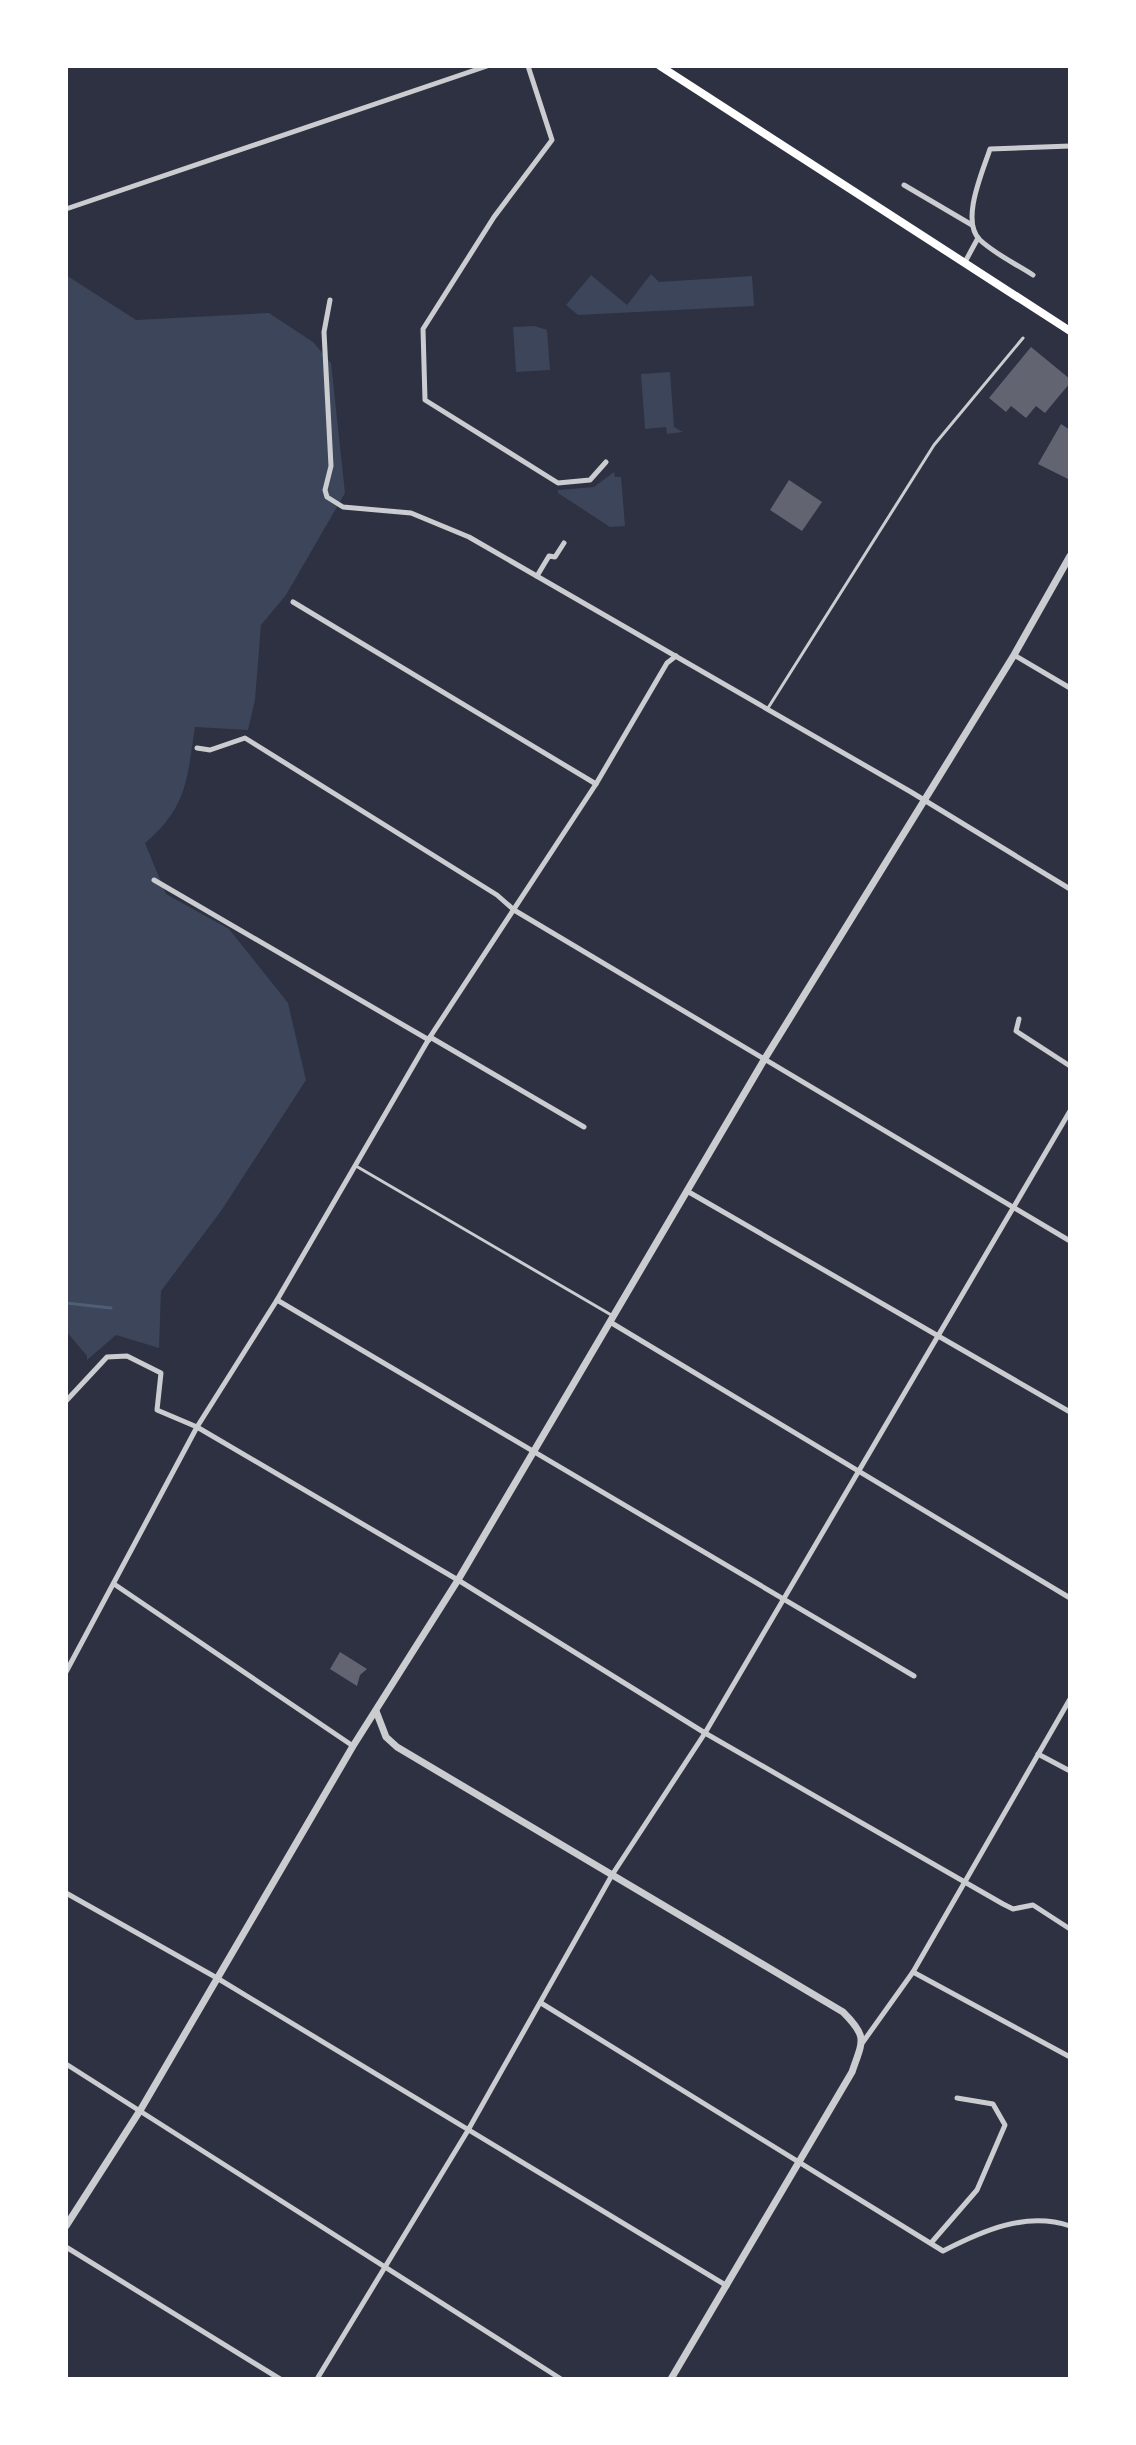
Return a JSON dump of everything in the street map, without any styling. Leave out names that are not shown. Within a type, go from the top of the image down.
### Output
[{"type":"main road","points":[[660,66],[1070,331]]},
{"type":"street","points":[[66,209],[487,66]]},
{"type":"street","points":[[528,66],[552,140],[508,198],[445,300],[427,321],[422,336],[425,400],[558,483],[590,480],[606,462]]},
{"type":"street","points":[[972,225],[990,149],[1070,146]]},
{"type":"street","points":[[904,185],[972,225],[978,238],[1033,275]]},
{"type":"street","points":[[964,263],[978,238]]},
{"type":"street","points":[[330,300],[324,332],[331,466],[325,490],[327,497],[343,507],[411,513],[469,537],[922,798],[1070,889]]},
{"type":"street","points":[[537,576],[549,556],[555,557],[564,543]]},
{"type":"street","points":[[66,2226],[141,2109],[353,1746],[458,1580],[764,1060],[922,798],[1014,655],[1070,556]]},
{"type":"street","points":[[293,602],[596,784]]},
{"type":"street","points":[[1014,655],[1070,688]]},
{"type":"street","points":[[66,1672],[197,1427],[277,1300],[429,1038],[596,784],[667,663],[676,656]]},
{"type":"street","points":[[197,748],[210,750],[245,738],[497,895],[514,910],[1070,1241]]},
{"type":"street","points":[[154,880],[584,1127]]},
{"type":"street","points":[[1019,1019],[1016,1031],[1070,1066]]},
{"type":"street","points":[[317,2379],[467,2132],[612,1875],[705,1733],[936,1334],[1070,1111]]},
{"type":"street","points":[[687,1191],[1070,1412]]},
{"type":"street","points":[[277,1300],[914,1676]]},
{"type":"street","points":[[612,1319],[1070,1598]]},
{"type":"street","points":[[66,1401],[107,1357],[127,1356],[161,1373],[157,1410],[197,1427],[458,1580],[705,1733],[1013,1909],[1033,1905],[1070,1929]]},
{"type":"street","points":[[114,1584],[353,1746]]},
{"type":"street","points":[[671,2379],[852,2072],[863,2042],[913,1972],[1070,1699]]},
{"type":"street","points":[[376,1711],[386,1737],[397,1747],[843,2012],[861,2030],[863,2042]]},
{"type":"street","points":[[1038,1754],[1070,1771]]},
{"type":"street","points":[[66,1893],[217,1978],[467,2132],[727,2286]]},
{"type":"street","points":[[913,1972],[1070,2057]]},
{"type":"street","points":[[541,2003],[943,2251],[974,2235],[1020,2220],[1070,2226]]},
{"type":"street","points":[[66,2064],[561,2379]]},
{"type":"street","points":[[931,2243],[977,2190],[1005,2125],[993,2104],[957,2098]]},
{"type":"street","points":[[66,2247],[280,2379]]},
{"type":"lane","points":[[768,708],[934,445],[1023,338]]},
{"type":"lane","points":[[356,1166],[612,1319]]},
{"type":"shaded area","points":[[651,274],[659,282],[752,276],[754,306],[578,315],[566,305],[591,275],[627,305]]},
{"type":"shaded area","points":[[66,275],[136,320],[269,313],[313,342],[331,363],[345,493],[286,595],[261,625],[255,700],[248,730],[195,727],[187,777],[178,804],[145,843],[166,894],[229,929],[288,1003],[306,1080],[221,1211],[161,1291],[159,1348],[116,1335],[87,1360],[66,1331]]},
{"type":"shaded area","points":[[535,326],[547,330],[550,370],[516,372],[513,327]]},
{"type":"shaded area","points":[[670,372],[674,427],[683,432],[667,434],[666,427],[645,429],[641,374]]},
{"type":"shaded area","points":[[614,472],[615,477],[621,477],[625,526],[610,527],[558,493],[558,490],[594,487]]},
{"type":"building","points":[[1031,347],[1070,379],[1070,383],[1045,413],[1036,406],[1026,418],[1011,406],[1006,412],[989,398]]},
{"type":"building","points":[[1061,424],[1070,430],[1070,480],[1038,464]]},
{"type":"building","points":[[789,480],[822,502],[802,531],[770,510]]},
{"type":"building","points":[[340,1652],[367,1669],[360,1675],[357,1686],[330,1669]]},
{"type":"waterway","points":[[66,1303],[111,1308]]}]
